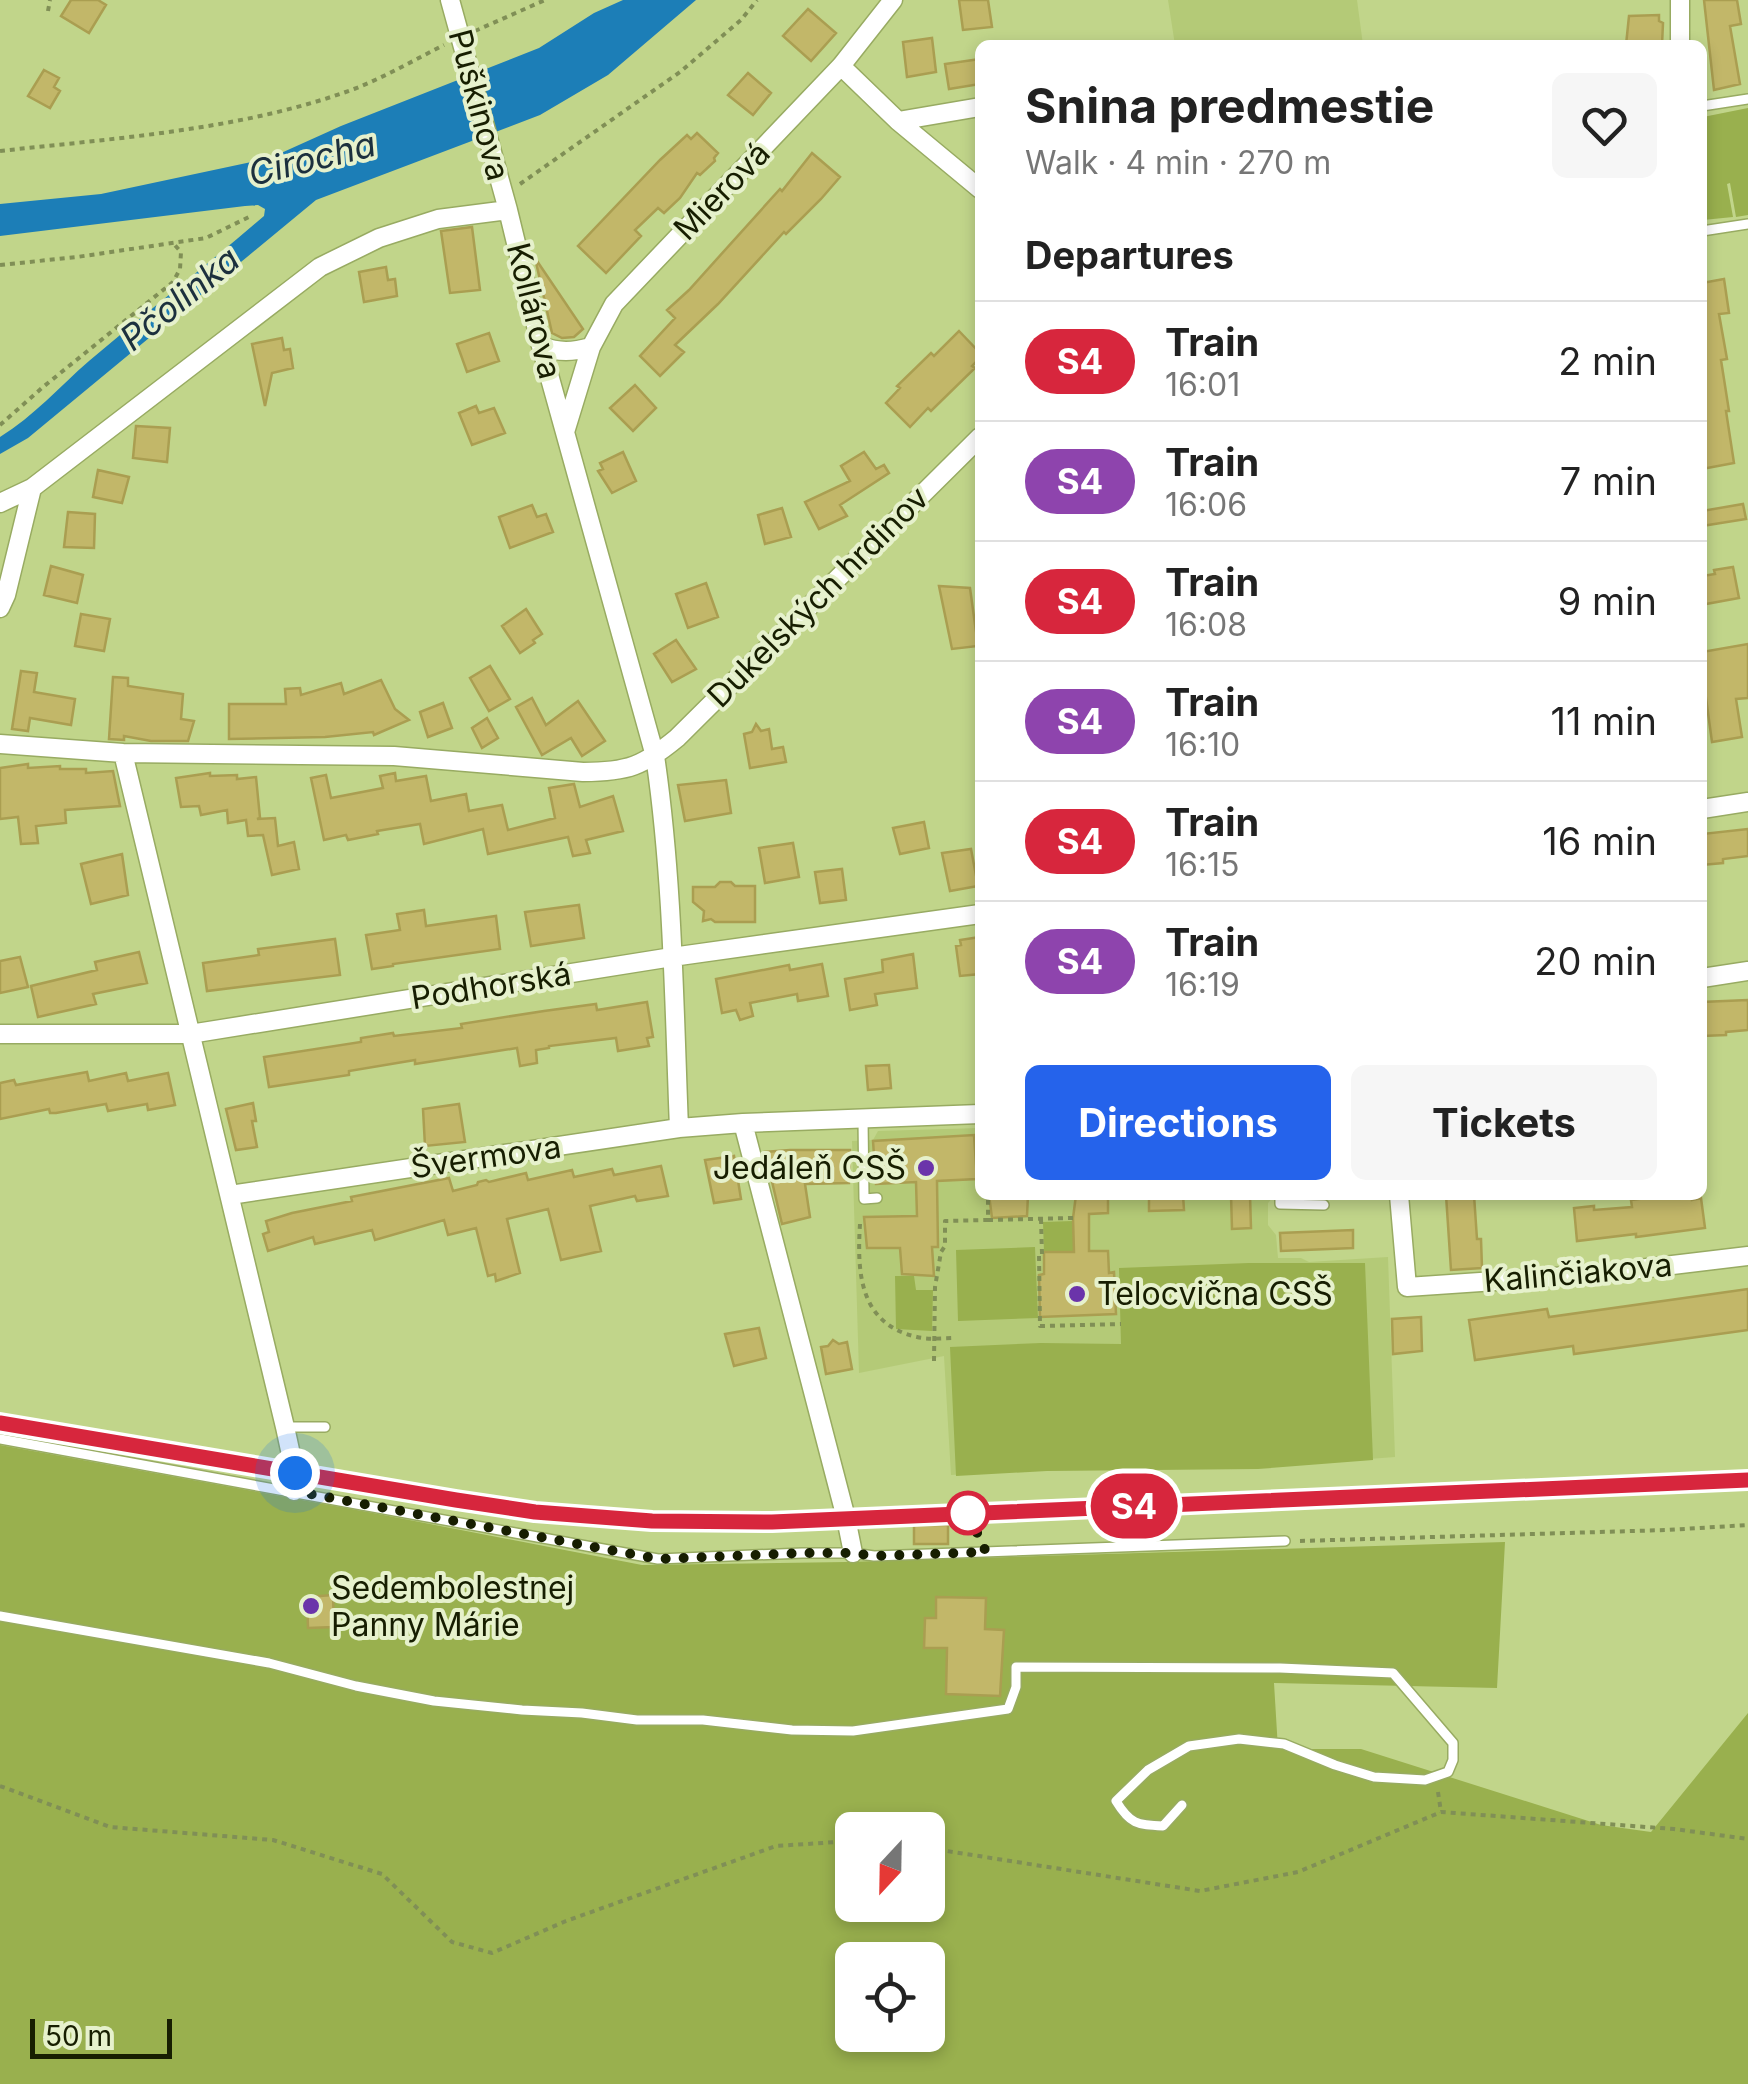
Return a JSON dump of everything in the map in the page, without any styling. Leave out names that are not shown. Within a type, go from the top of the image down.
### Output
[{"type":"street","name":"Puškinova","points":[[450,0],[505,200]]},
{"type":"street","points":[[889,6],[909,0]]},
{"type":"street","points":[[1680,0],[1680,40]]},
{"type":"street","name":"Mierová","points":[[564,432],[591,347],[614,304],[841,66],[889,6]]},
{"type":"street","points":[[841,66],[975,185]]},
{"type":"street","points":[[898,120],[975,108]]},
{"type":"street","name":"Kollárova","points":[[0,503],[32,488],[320,267],[378,238],[505,200],[564,432],[655,756],[672,957],[679,1128]]},
{"type":"street","points":[[541,346],[554,352],[591,347]]},
{"type":"street","name":"Dukelských hrdinov","points":[[655,756],[975,442]]},
{"type":"street","points":[[0,608],[32,488]]},
{"type":"street","points":[[0,744],[123,753],[394,756],[583,772],[612,772],[655,756]]},
{"type":"street","points":[[123,753],[285,1427],[295,1473],[294,1491]]},
{"type":"street","points":[[1707,808],[1748,802]]},
{"type":"street","name":"Podhorská","points":[[0,1034],[190,1034],[672,957],[975,915]]},
{"type":"street","points":[[1707,977],[1748,971]]},
{"type":"street","name":"Švermova","points":[[230,1195],[679,1128],[975,1114]]},
{"type":"street","points":[[743,1123],[853,1553]]},
{"type":"street","name":"Kalinčiakova","points":[[1399,1200],[1408,1287],[1597,1274],[1748,1256]]},
{"type":"lane","points":[[1707,105],[1748,99]]},
{"type":"lane","points":[[1707,230],[1748,224]]},
{"type":"lane","points":[[863,1118],[864,1199],[877,1198]]},
{"type":"lane","points":[[1280,1200],[1280,1204],[1324,1205]]},
{"type":"lane","points":[[285,1427],[325,1427]]},
{"type":"lane","points":[[0,1439],[658,1559],[802,1553],[874,1556],[1285,1541]]},
{"type":"lane","points":[[0,1616],[269,1663],[434,1701],[792,1730],[852,1732],[1008,1708],[1016,1687],[1016,1667],[1393,1672],[1453,1744],[1448,1772],[1414,1781],[1374,1777],[1284,1744],[1239,1740],[1189,1746],[1148,1770],[1116,1801],[1127,1819],[1143,1825],[1163,1826],[1182,1805]]},
{"type":"path","points":[[48,12],[50,0]]},
{"type":"path","points":[[460,37],[545,0]]},
{"type":"path","points":[[505,200],[680,72],[741,20],[758,0]]},
{"type":"path","points":[[0,151],[143,136],[286,110],[357,88],[440,47]]},
{"type":"path","points":[[0,265],[206,238],[252,216]]},
{"type":"path","points":[[0,425],[42,386],[173,282],[180,269],[180,252],[172,242]]},
{"type":"path","points":[[988,1200],[988,1220]]},
{"type":"path","points":[[934,1361],[935,1287],[945,1221],[1073,1218]]},
{"type":"path","points":[[1041,1219],[1040,1326],[1121,1324]]},
{"type":"path","points":[[860,1224],[859,1274],[865,1294],[880,1318],[896,1330],[919,1338],[956,1338]]},
{"type":"path","points":[[1285,1541],[1748,1525]]},
{"type":"path","points":[[1435,1777],[1440,1812]]},
{"type":"path","points":[[0,1786],[110,1827],[273,1840],[382,1874],[452,1942],[492,1953],[566,1920],[776,1846],[835,1842]]},
{"type":"path","points":[[945,1851],[1200,1890],[1298,1872],[1440,1812],[1748,1838]]},
{"type":"shaded area","points":[[1168,0],[1357,0],[1362,40],[1174,40]]},
{"type":"shaded area","points":[[1748,108],[1748,215],[1736,217],[1730,183],[1727,184],[1733,217],[1707,220],[1707,116]]},
{"type":"shaded area","points":[[975,1128],[975,1200],[1271,1200],[1268,1225],[1276,1235],[1278,1258],[1309,1262],[1388,1257],[1395,1457],[1264,1467],[951,1475],[944,1356],[859,1373],[852,1141],[873,1140],[878,1131]]},
{"type":"shaded area","points":[[1073,1221],[1074,1252],[1044,1252],[1043,1222]]},
{"type":"shaded area","points":[[1035,1247],[1038,1318],[958,1321],[956,1250]]},
{"type":"shaded area","points":[[1365,1263],[1373,1460],[1258,1469],[956,1476],[950,1347],[1121,1344],[1119,1268]]},
{"type":"shaded area","points":[[895,1276],[914,1276],[916,1290],[933,1290],[932,1331],[896,1329]]},
{"type":"shaded area","points":[[0,1445],[642,1565],[1505,1542],[1497,1688],[1274,1683],[1278,1749],[1361,1749],[1601,1825],[1651,1832],[1748,1713],[1748,2084],[0,2084]]},
{"type":"water","points":[[623,0],[696,0],[608,75],[540,115],[316,200],[28,438],[0,454],[0,437],[264,216],[265,209],[245,206],[0,236],[0,204],[101,194],[270,158],[539,48],[594,13]]},
{"type":"building","points":[[71,0],[98,0],[106,5],[89,33],[61,16]]},
{"type":"building","points":[[959,0],[988,0],[992,27],[963,30]]},
{"type":"building","points":[[1704,0],[1737,0],[1741,24],[1730,26],[1740,84],[1714,90]]},
{"type":"building","points":[[808,9],[836,33],[811,61],[783,36]]},
{"type":"building","points":[[1659,15],[1662,40],[1627,40],[1629,16]]},
{"type":"building","points":[[932,38],[936,72],[907,77],[903,42]]},
{"type":"building","points":[[975,60],[975,85],[949,89],[945,64]]},
{"type":"building","points":[[44,70],[59,78],[54,87],[60,91],[50,108],[28,96]]},
{"type":"building","points":[[748,73],[771,93],[753,115],[728,95]]},
{"type":"building","points":[[697,133],[718,153],[715,161],[700,175],[697,173],[664,213],[658,208],[635,230],[641,236],[606,273],[578,246],[660,160],[687,135],[691,139]]},
{"type":"building","points":[[812,153],[840,177],[675,345],[684,352],[660,376],[640,356],[675,318],[667,310],[782,191]]},
{"type":"building","points":[[472,227],[480,290],[450,293],[441,231]]},
{"type":"building","points":[[535,258],[583,329],[574,337],[562,338],[552,333]]},
{"type":"building","points":[[386,267],[388,280],[395,279],[397,296],[364,302],[359,272]]},
{"type":"building","points":[[1724,279],[1729,313],[1719,314],[1727,359],[1721,360],[1734,463],[1707,468],[1707,282]]},
{"type":"building","points":[[959,331],[975,348],[975,368],[910,427],[886,403],[900,388],[897,386],[931,353],[934,356]]},
{"type":"building","points":[[489,333],[499,361],[467,372],[457,344]]},
{"type":"building","points":[[282,338],[284,350],[290,349],[293,368],[272,373],[265,406],[252,344]]},
{"type":"building","points":[[635,385],[656,408],[633,431],[610,408]]},
{"type":"building","points":[[476,406],[479,413],[494,408],[505,433],[472,445],[459,413]]},
{"type":"building","points":[[136,426],[170,428],[167,462],[133,458]]},
{"type":"building","points":[[623,452],[636,481],[612,493],[598,471],[603,469],[600,463]]},
{"type":"building","points":[[864,452],[876,469],[884,465],[889,473],[840,505],[847,516],[819,529],[805,502],[850,481],[841,466]]},
{"type":"building","points":[[98,470],[129,477],[122,503],[93,497]]},
{"type":"building","points":[[1743,504],[1746,519],[1707,525],[1707,510]]},
{"type":"building","points":[[532,505],[537,517],[546,514],[553,532],[510,548],[499,517]]},
{"type":"building","points":[[782,508],[791,537],[765,544],[758,515]]},
{"type":"building","points":[[68,512],[95,514],[94,548],[64,547]]},
{"type":"building","points":[[51,566],[83,575],[77,603],[44,595]]},
{"type":"building","points":[[1733,567],[1739,598],[1707,604],[1707,575],[1715,574],[1714,570]]},
{"type":"building","points":[[706,583],[718,617],[688,628],[676,594]]},
{"type":"building","points":[[939,586],[970,588],[975,646],[952,649]]},
{"type":"building","points":[[526,609],[542,634],[520,653],[502,626]]},
{"type":"building","points":[[81,614],[110,619],[104,651],[75,646]]},
{"type":"building","points":[[676,640],[696,669],[672,682],[654,654]]},
{"type":"building","points":[[1748,644],[1748,698],[1736,699],[1742,737],[1712,742],[1707,651]]},
{"type":"building","points":[[490,666],[510,699],[489,711],[470,678]]},
{"type":"building","points":[[21,671],[37,673],[34,692],[75,699],[71,725],[30,718],[28,731],[12,729]]},
{"type":"building","points":[[113,677],[128,678],[128,686],[183,694],[181,719],[194,721],[188,741],[124,736],[124,740],[109,739]]},
{"type":"building","points":[[381,680],[395,709],[409,720],[374,735],[373,732],[229,739],[229,704],[286,704],[285,689],[300,688],[301,695],[341,683],[344,694]]},
{"type":"building","points":[[532,698],[546,725],[578,701],[605,741],[582,756],[571,738],[542,755],[516,707]]},
{"type":"building","points":[[443,703],[452,728],[428,737],[420,712]]},
{"type":"building","points":[[487,718],[498,738],[482,748],[472,728]]},
{"type":"building","points":[[756,724],[761,731],[769,729],[772,749],[783,747],[786,762],[750,768],[744,734],[752,732]]},
{"type":"building","points":[[28,764],[28,768],[86,769],[86,773],[113,771],[120,806],[65,810],[66,823],[36,826],[38,843],[21,844],[18,817],[0,819],[0,768]]},
{"type":"building","points":[[210,773],[237,775],[237,779],[256,777],[260,818],[257,819],[275,818],[278,846],[294,842],[299,869],[272,875],[263,835],[248,836],[246,820],[228,823],[227,810],[201,815],[199,806],[181,807],[176,778]]},
{"type":"building","points":[[395,773],[396,781],[426,776],[431,801],[466,794],[469,811],[502,805],[508,830],[555,818],[549,788],[574,784],[580,807],[613,796],[623,831],[586,840],[590,853],[573,856],[568,837],[488,854],[483,829],[424,844],[420,824],[348,840],[346,835],[324,840],[311,778],[326,775],[331,798],[383,788],[380,776]]},
{"type":"building","points":[[726,780],[731,813],[685,821],[678,785]]},
{"type":"building","points":[[924,822],[929,848],[900,854],[893,828]]},
{"type":"building","points":[[1748,829],[1748,856],[1707,865],[1707,833]]},
{"type":"building","points":[[793,843],[799,877],[765,883],[759,848]]},
{"type":"building","points":[[971,849],[975,887],[950,891],[942,853]]},
{"type":"building","points":[[122,854],[128,895],[91,904],[81,864]]},
{"type":"building","points":[[842,869],[846,900],[820,903],[815,872]]},
{"type":"building","points":[[720,882],[755,886],[755,922],[703,921],[704,911],[693,902],[693,887],[715,887]]},
{"type":"building","points":[[579,905],[584,938],[531,946],[525,912]]},
{"type":"building","points":[[424,910],[426,926],[496,916],[500,949],[372,969],[366,935],[400,930],[397,914]]},
{"type":"building","points":[[975,938],[975,974],[960,976],[956,946],[961,945],[960,940]]},
{"type":"building","points":[[335,939],[340,975],[207,991],[203,963],[259,955],[258,949]]},
{"type":"building","points":[[139,952],[147,983],[93,994],[96,1004],[38,1017],[31,986],[97,970],[95,962]]},
{"type":"building","points":[[913,954],[917,988],[875,994],[877,1005],[850,1010],[845,979],[883,972],[882,960]]},
{"type":"building","points":[[20,957],[28,987],[0,993],[0,961]]},
{"type":"building","points":[[822,964],[828,996],[798,1001],[797,994],[750,1003],[753,1016],[740,1020],[736,1010],[722,1013],[716,979],[789,965],[790,970]]},
{"type":"building","points":[[1748,1000],[1748,1030],[1707,1036],[1707,1002]]},
{"type":"building","points":[[647,1002],[653,1037],[647,1038],[649,1046],[618,1051],[616,1038],[549,1046],[536,1050],[537,1063],[520,1066],[517,1048],[415,1064],[415,1060],[269,1087],[264,1057],[393,1033],[394,1036],[462,1028],[461,1024],[544,1011],[596,1004],[597,1010]]},
{"type":"building","points":[[889,1065],[891,1088],[868,1090],[866,1066]]},
{"type":"building","points":[[87,1072],[89,1081],[126,1073],[128,1081],[168,1073],[175,1105],[148,1110],[147,1104],[108,1111],[106,1104],[56,1113],[49,1109],[0,1119],[0,1083],[14,1080],[16,1085]]},
{"type":"building","points":[[253,1103],[257,1147],[236,1150],[226,1109]]},
{"type":"building","points":[[459,1104],[465,1142],[425,1146],[423,1109]]},
{"type":"building","points":[[974,1135],[975,1179],[937,1181],[938,1247],[932,1247],[934,1276],[902,1274],[900,1248],[867,1248],[864,1217],[917,1216],[916,1182],[876,1184],[873,1141]]},
{"type":"building","points":[[850,1150],[849,1183],[805,1184],[810,1217],[782,1224],[765,1152]]},
{"type":"building","points":[[734,1156],[741,1199],[714,1203],[705,1160]]},
{"type":"building","points":[[661,1166],[668,1196],[637,1201],[635,1196],[590,1206],[601,1251],[561,1260],[548,1209],[507,1219],[520,1273],[496,1281],[495,1274],[488,1276],[476,1228],[448,1235],[444,1220],[375,1240],[372,1230],[315,1244],[313,1237],[268,1251],[263,1234],[269,1232],[266,1221],[292,1213],[449,1178],[453,1191],[526,1173],[528,1180],[572,1170],[574,1177],[612,1169],[614,1175]]},
{"type":"building","points":[[990,1200],[1028,1200],[1027,1216],[992,1218]]},
{"type":"building","name":"Telocvična CSŠ","points":[[1075,1200],[1108,1200],[1108,1213],[1089,1214],[1089,1251],[1108,1251],[1109,1273],[1114,1272],[1116,1314],[1040,1317],[1039,1275],[1044,1274],[1044,1252],[1074,1252]]},
{"type":"building","points":[[1149,1200],[1183,1200],[1184,1210],[1149,1211]]},
{"type":"building","points":[[1231,1200],[1250,1200],[1251,1228],[1232,1229]]},
{"type":"building","points":[[1446,1200],[1474,1200],[1482,1268],[1451,1270]]},
{"type":"building","points":[[1631,1200],[1701,1200],[1705,1228],[1577,1241],[1574,1208],[1632,1207]]},
{"type":"building","points":[[1353,1230],[1353,1248],[1281,1251],[1280,1233]]},
{"type":"building","points":[[1748,1289],[1748,1330],[1574,1354],[1573,1346],[1475,1360],[1469,1320],[1547,1309],[1549,1317]]},
{"type":"building","points":[[1421,1317],[1422,1351],[1393,1354],[1392,1319]]},
{"type":"building","points":[[759,1328],[766,1358],[734,1366],[725,1334]]},
{"type":"building","points":[[833,1340],[839,1344],[847,1342],[852,1369],[826,1374],[821,1347]]},
{"type":"building","points":[[914,1525],[948,1525],[948,1544],[914,1544]]},
{"type":"building","name":"Sedembolestnej Panny Márie","points":[[333,1595],[334,1627],[308,1628],[307,1597]]},
{"type":"building","points":[[936,1597],[986,1598],[985,1629],[1004,1630],[1000,1696],[946,1694],[947,1648],[924,1648],[925,1618],[936,1618]]},
{"type":"railway","points":[[0,1423],[535,1511],[652,1521],[772,1521],[1748,1480]]},
{"type":"train","name":"S4","points":[[0,1423],[535,1512],[652,1521],[772,1522],[1748,1480]]},
{"type":"place","name":"Jedáleň CSŠ","points":[[926,1168]]},
{"type":"place","name":"Telocvična CSŠ","points":[[1077,1294]]},
{"type":"place","name":"Sedembolestnej Panny Márie","points":[[311,1606]]},
{"type":"route","points":[[295,1473],[294,1491],[658,1559],[986,1552],[968,1513]]},
{"type":"water label","name":"Cirocha","points":[[312,159]]},
{"type":"water label","name":"Pčolinka","points":[[180,299]]}]
